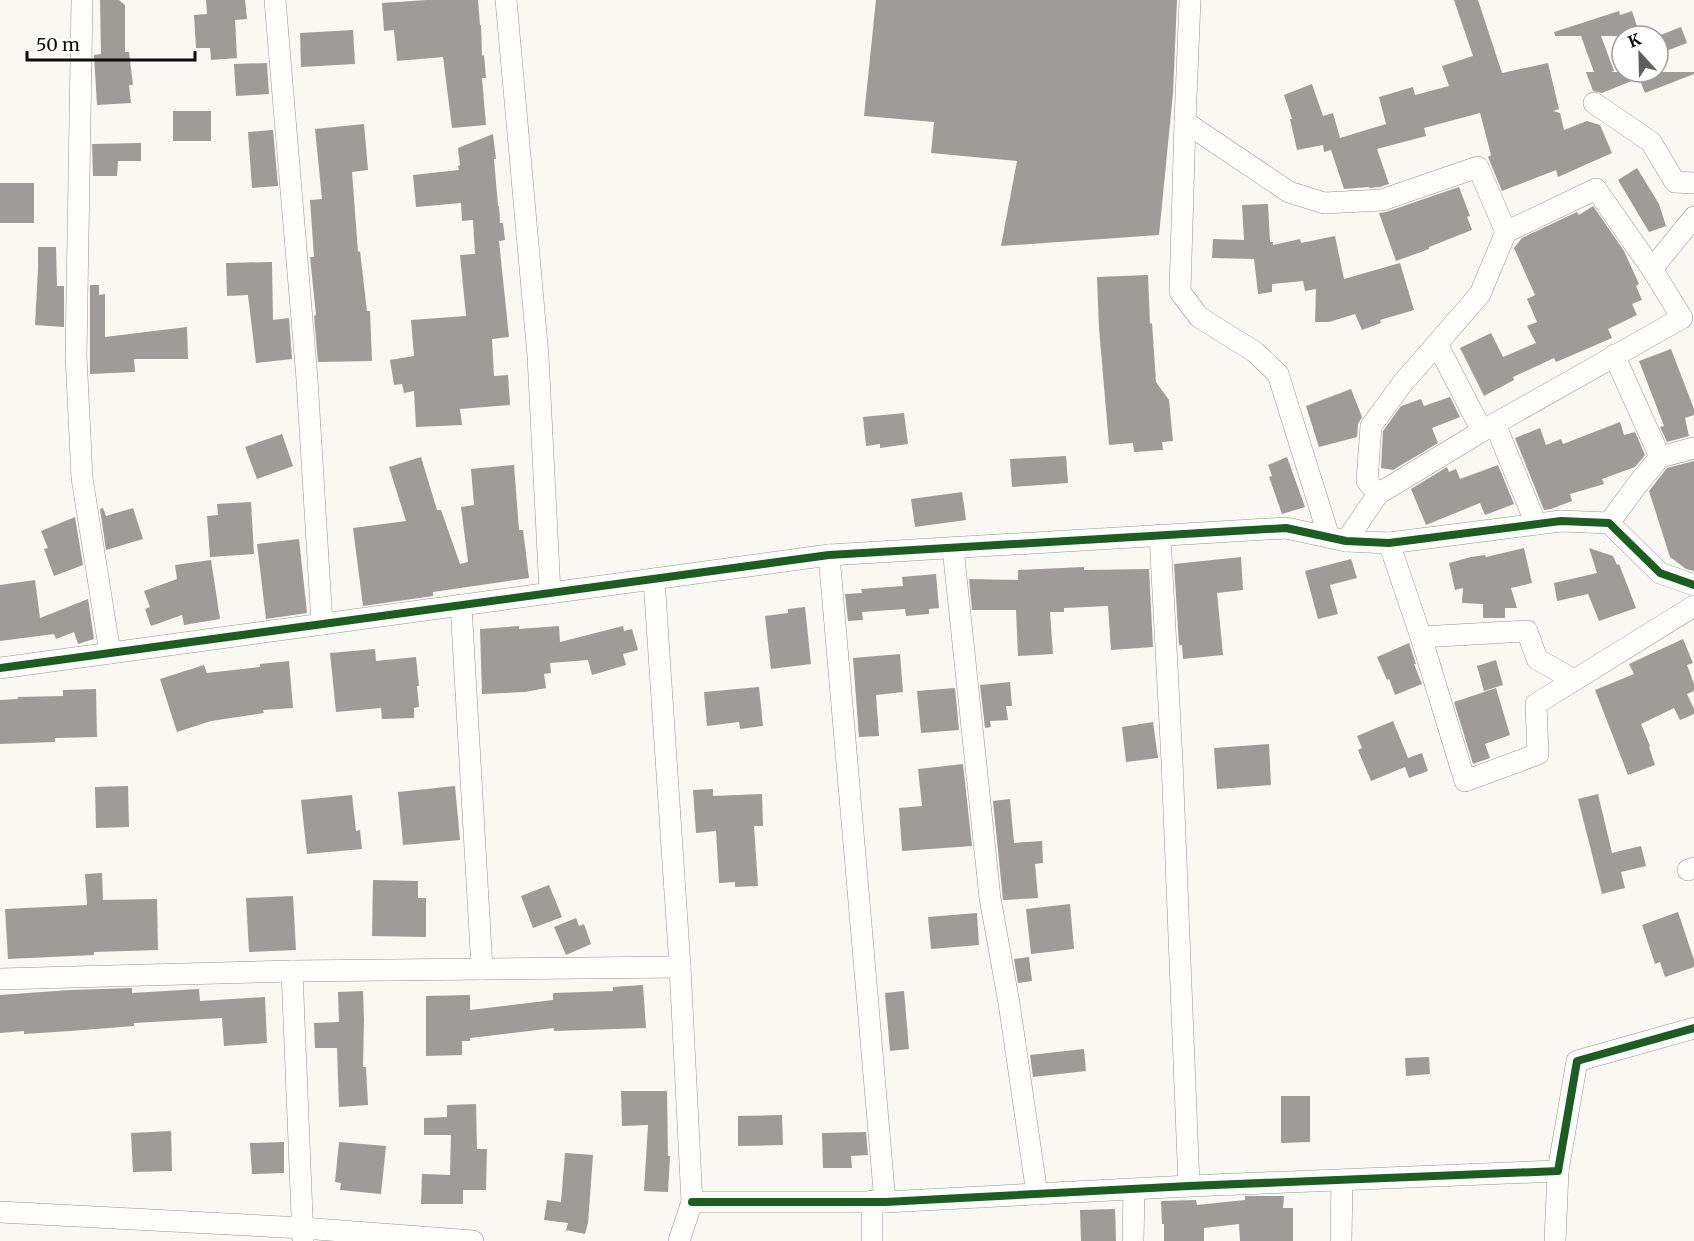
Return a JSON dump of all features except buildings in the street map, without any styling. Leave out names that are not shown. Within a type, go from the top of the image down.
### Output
[{"type":"street","points":[[82,0],[76,355],[82,478],[110,653]]},
{"type":"street","points":[[275,0],[307,379],[322,624]]},
{"type":"street","points":[[506,0],[538,356],[550,593]]},
{"type":"street","points":[[1190,0],[1180,292],[1199,317],[1255,352],[1278,374],[1338,539]]},
{"type":"street","points":[[1594,103],[1651,142],[1675,182],[1694,183]]},
{"type":"street","points":[[1185,122],[1288,192],[1324,203],[1382,200],[1478,167],[1506,232]]},
{"type":"street","points":[[1338,539],[1378,494],[1488,427],[1682,318],[1652,269],[1596,189],[1506,232],[1480,294],[1401,384],[1371,426],[1367,481],[1378,494]]},
{"type":"street","points":[[1652,269],[1694,217]]},
{"type":"street","points":[[1437,344],[1488,427],[1536,524]]},
{"type":"street","points":[[1614,355],[1660,457]]},
{"type":"street","points":[[1609,523],[1636,485],[1660,457],[1694,448]]},
{"type":"street","points":[[0,668],[829,555],[1286,528],[1338,539],[1389,543],[1561,521],[1609,523],[1660,573],[1694,585]]},
{"type":"street","points":[[1160,535],[1172,761],[1189,1186]]},
{"type":"street","points":[[1389,543],[1421,637],[1465,781],[1538,754],[1536,704],[1694,606]]},
{"type":"street","points":[[953,548],[990,898],[1009,1003],[1037,1194]]},
{"type":"street","points":[[829,555],[879,1202],[872,1241]]},
{"type":"street","points":[[654,579],[680,967],[692,1202],[679,1241]]},
{"type":"street","points":[[460,605],[482,969]]},
{"type":"street","points":[[1421,637],[1527,631],[1537,659],[1574,680]]},
{"type":"street","points":[[0,978],[292,971],[680,967]]},
{"type":"street","points":[[292,971],[303,1234]]},
{"type":"street","points":[[1555,1241],[1558,1171],[1577,1061],[1694,1028]]},
{"type":"street","points":[[692,1202],[879,1202],[1189,1186],[1558,1171]]},
{"type":"street","points":[[1341,1241],[1342,1180]]},
{"type":"street","points":[[1133,1241],[1134,1190]]},
{"type":"street","points":[[0,1212],[303,1234],[473,1241]]},
{"type":"cycle path","points":[[0,668],[829,555],[1286,528],[1346,541],[1389,543],[1561,521],[1609,523],[1660,573],[1694,585]]},
{"type":"cycle path","points":[[692,1202],[885,1202],[1189,1186],[1558,1171],[1577,1061],[1694,1028]]}]
